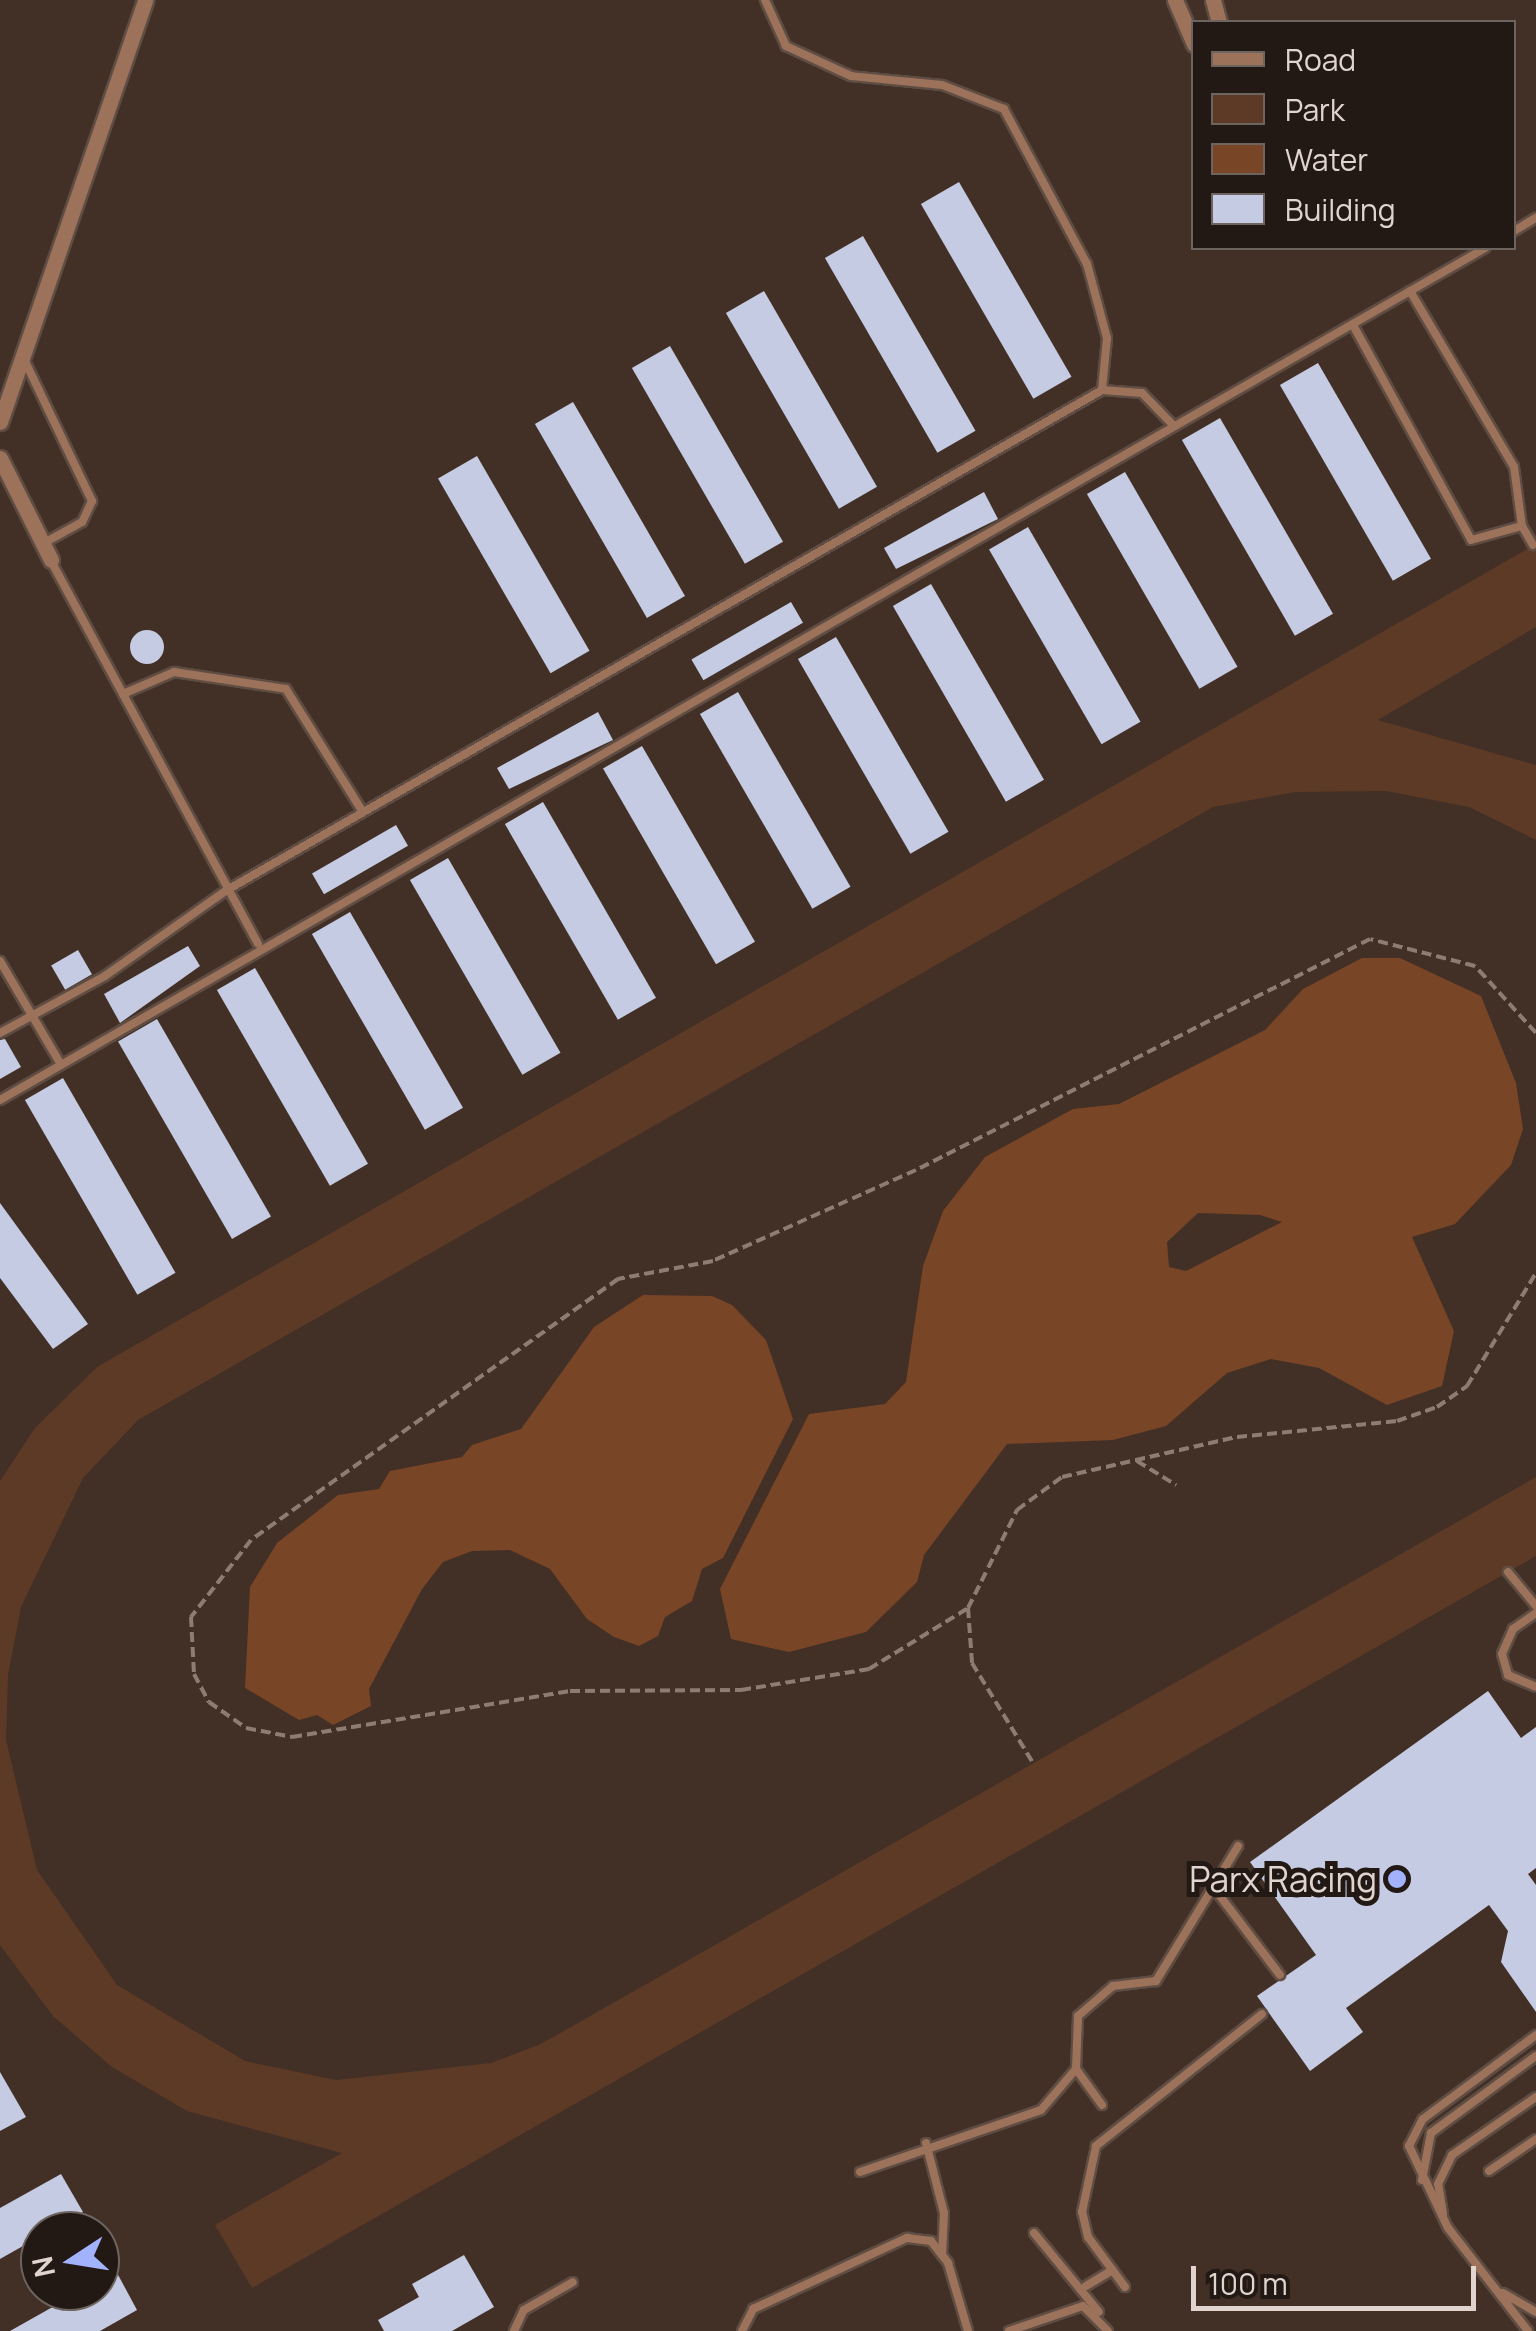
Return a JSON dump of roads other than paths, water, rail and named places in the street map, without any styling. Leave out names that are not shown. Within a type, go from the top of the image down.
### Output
[{"type":"street","points":[[0,422],[20,353],[145,0]]},
{"type":"street","points":[[1175,0],[1191,37]]},
{"type":"street","points":[[0,458],[51,560]]},
{"type":"lane","points":[[765,0],[786,46],[851,76],[942,85],[1004,108],[1088,264],[1107,338],[1102,390]]},
{"type":"lane","points":[[0,1100],[258,944],[1482,250]]},
{"type":"lane","points":[[1410,291],[1514,467],[1522,526],[1533,545]]},
{"type":"lane","points":[[1353,326],[1472,540],[1522,526]]},
{"type":"lane","points":[[20,353],[92,501],[82,522],[42,544]]},
{"type":"lane","points":[[0,1033],[105,976],[227,890],[1102,390],[1142,394],[1174,426]]},
{"type":"lane","points":[[51,560],[258,944]]},
{"type":"lane","points":[[122,694],[174,672],[286,689],[363,812]]},
{"type":"lane","points":[[0,961],[60,1063]]},
{"type":"lane","points":[[1508,1572],[1536,1610],[1513,1629],[1502,1654],[1508,1674],[1536,1687]]},
{"type":"lane","points":[[1102,2105],[1076,2069],[1078,2016],[1113,1986],[1156,1981],[1217,1892],[1238,1846]]},
{"type":"lane","points":[[1217,1892],[1280,1975]]},
{"type":"lane","points":[[1125,2288],[1082,2212],[1096,2146],[1262,2014]]},
{"type":"lane","points":[[1528,2331],[1448,2228],[1411,2162],[1413,2131],[1536,2035]]},
{"type":"lane","points":[[1426,2194],[1420,2160],[1431,2133],[1536,2056]]},
{"type":"lane","points":[[860,2172],[926,2143],[1041,2110],[1076,2069]]},
{"type":"lane","points":[[1448,2228],[1442,2168],[1536,2097]]},
{"type":"lane","points":[[1489,2171],[1536,2140]]},
{"type":"lane","points":[[926,2143],[944,2213],[942,2255]]},
{"type":"lane","points":[[1034,2233],[1086,2286],[1108,2331]]},
{"type":"lane","points":[[742,2331],[753,2309],[908,2238],[931,2241],[942,2255],[968,2331]]},
{"type":"lane","points":[[1086,2286],[1113,2270]]},
{"type":"lane","points":[[514,2331],[524,2310],[573,2282]]},
{"type":"lane","points":[[1495,2288],[1536,2312]]},
{"type":"lane","points":[[1008,2331],[1084,2306],[1099,2312]]},
{"type":"water","points":[[1362,958],[1400,958],[1481,996],[1516,1083],[1523,1129],[1511,1165],[1455,1224],[1412,1237],[1454,1331],[1442,1386],[1387,1405],[1319,1368],[1271,1359],[1227,1373],[1166,1426],[1113,1440],[1007,1444],[924,1555],[917,1582],[866,1632],[789,1652],[731,1639],[720,1589],[809,1414],[885,1404],[906,1382],[923,1266],[943,1211],[985,1157],[1073,1109],[1119,1104],[1265,1030],[1303,989]],"holes":[[[1198,1213],[1260,1215],[1282,1222],[1186,1271],[1169,1267],[1167,1242]]]},
{"type":"water","points":[[643,1295],[712,1296],[732,1305],[766,1340],[793,1419],[723,1558],[702,1569],[692,1601],[665,1617],[658,1636],[639,1646],[614,1637],[587,1619],[550,1569],[510,1550],[472,1551],[443,1562],[422,1589],[369,1689],[371,1706],[333,1725],[317,1715],[299,1720],[245,1688],[250,1587],[277,1543],[338,1495],[379,1489],[390,1471],[462,1457],[472,1445],[521,1429],[594,1327]]},
{"type":"place","name":"Parx Racing","points":[[1397,1879]]}]
